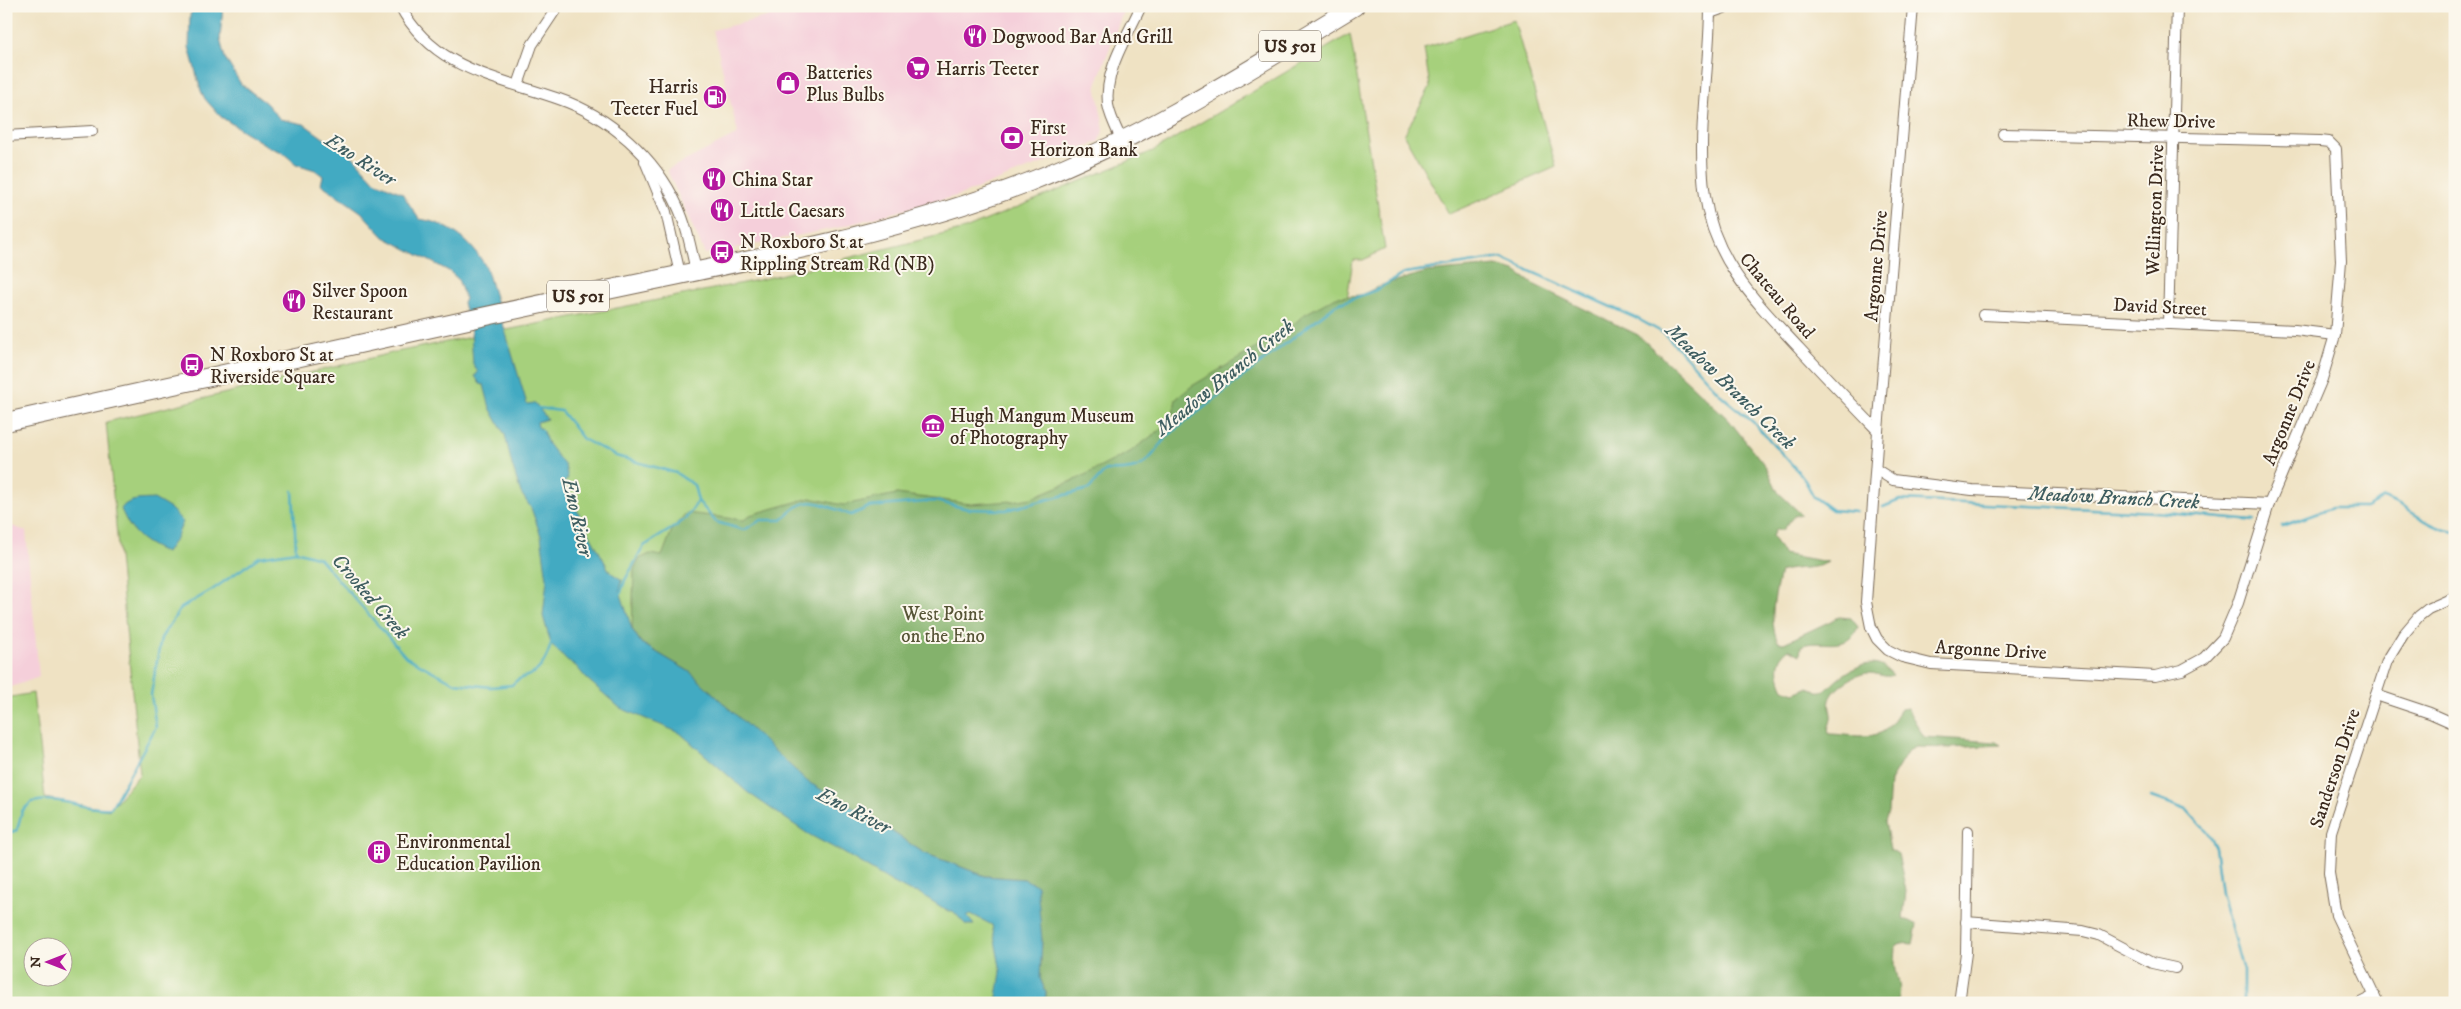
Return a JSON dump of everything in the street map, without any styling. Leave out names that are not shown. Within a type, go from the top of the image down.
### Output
[{"type":"highway","name":"US 501","points":[[6,422],[440,325],[855,238],[906,225],[1029,182],[1122,141],[1237,78],[1356,6]]},
{"type":"street","points":[[400,6],[418,33],[435,50],[464,67],[587,110],[623,136],[663,179],[678,207],[688,272]]},
{"type":"street","points":[[518,85],[532,44],[558,6]]},
{"type":"street","points":[[1122,141],[1108,106],[1108,89],[1118,54],[1141,6]]},
{"type":"street","points":[[1710,10],[1729,6]]},
{"type":"street","name":"Argonne Drive","points":[[1913,6],[1866,602],[1871,627],[1882,645],[1894,654],[1931,664],[2155,676],[2182,670],[2204,658],[2223,638],[2238,603],[2269,504],[2322,379],[2335,335],[2342,261],[2336,149]]},
{"type":"street","name":"Wellington Drive","points":[[2168,324],[2177,6]]},
{"type":"street","name":"Chateau Road","points":[[1710,10],[1702,148],[1707,208],[1720,248],[1734,275],[1758,304],[1878,431]]},
{"type":"street","points":[[6,136],[92,131]]},
{"type":"street","name":"Rhew Drive","points":[[2003,134],[2320,141],[2329,142],[2336,149]]},
{"type":"street","points":[[644,158],[688,272]]},
{"type":"street","name":"David Street","points":[[1984,315],[2295,330],[2335,335]]},
{"type":"street","points":[[1877,470],[1893,480],[1972,490],[2269,504]]},
{"type":"street","name":"Sanderson Drive","points":[[2376,999],[2336,915],[2330,886],[2328,847],[2336,811],[2387,662],[2412,623],[2428,609],[2455,597]]},
{"type":"street","points":[[2376,695],[2430,713],[2455,724]]},
{"type":"street","points":[[1959,1003],[1966,953],[1968,831]]},
{"type":"street","points":[[1966,922],[2083,931],[2099,935],[2152,963],[2176,968]]},
{"type":"street","points":[[2360,1003],[2376,999]]},
{"type":"shaded area","points":[[811,6],[1125,6],[1096,85],[1104,130],[1098,142],[960,195],[836,228],[705,254],[667,170],[738,134],[713,30]]},
{"type":"shaded area","points":[[6,524],[26,531],[39,677],[6,689]]},
{"type":"green space","points":[[1514,20],[1556,167],[1449,214],[1404,135],[1430,87],[1424,48]]},
{"type":"green space","name":"West Point on the Eno","points":[[1350,34],[1385,249],[1363,260],[1353,260],[1347,299],[1441,1003],[6,1003],[6,698],[33,693],[45,798],[109,810],[140,774],[106,422],[396,352],[763,279],[965,229],[1153,151]]},
{"type":"green space","points":[[1496,266],[1515,271],[1533,284],[1638,335],[1728,419],[1766,467],[1778,492],[1801,514],[1794,516],[1782,530],[1775,530],[1772,536],[1783,554],[1828,562],[1816,567],[1780,572],[1773,616],[1773,625],[1778,642],[1784,643],[1839,617],[1851,618],[1858,627],[1847,641],[1801,646],[1800,655],[1789,649],[1784,653],[1779,662],[1779,673],[1784,689],[1794,693],[1807,688],[1822,691],[1852,670],[1873,664],[1887,669],[1893,675],[1862,674],[1840,686],[1830,700],[1831,721],[1828,728],[1829,734],[1865,736],[1878,734],[1889,726],[1901,709],[1907,708],[1924,737],[1996,742],[2001,745],[1951,748],[1916,747],[1908,751],[1890,781],[1888,812],[1885,822],[1890,849],[1898,854],[1906,891],[1903,918],[1917,925],[1913,944],[1902,943],[1896,945],[1895,967],[1900,993],[1896,1003],[1045,1003],[1046,993],[1040,978],[1042,940],[1024,879],[985,876],[924,853],[873,819],[807,782],[690,672],[641,643],[632,629],[634,569],[639,559],[650,554],[662,556],[672,530],[686,513],[744,520],[750,515],[810,498],[843,505],[897,494],[971,504],[1031,498],[1077,479],[1130,452],[1172,419],[1176,399],[1192,386],[1287,330],[1305,314],[1336,297],[1361,295],[1382,285],[1427,272]]},
{"type":"water","name":"Eno River","points":[[195,6],[223,6],[220,39],[225,58],[241,84],[266,103],[280,119],[304,124],[329,142],[347,150],[375,181],[402,193],[419,219],[430,221],[449,229],[466,241],[480,258],[486,267],[527,404],[535,403],[547,419],[537,422],[538,427],[542,429],[548,444],[565,466],[568,478],[563,484],[610,572],[622,580],[620,591],[632,629],[641,643],[690,672],[808,782],[873,819],[924,853],[985,876],[1024,879],[1037,885],[1042,940],[1040,978],[1046,993],[1045,1003],[996,1003],[1001,972],[992,925],[971,914],[967,916],[974,925],[966,925],[953,911],[948,911],[919,893],[909,891],[892,882],[808,834],[747,792],[680,733],[620,708],[586,678],[576,666],[567,661],[551,644],[543,616],[547,579],[541,536],[531,508],[521,493],[505,435],[490,408],[484,385],[480,384],[475,376],[478,372],[473,365],[471,332],[463,303],[465,299],[458,279],[449,271],[384,237],[361,212],[321,184],[323,176],[315,170],[296,164],[282,152],[269,147],[221,117],[205,99],[201,91],[189,47],[190,15]]},
{"type":"water","points":[[154,499],[171,509],[183,522],[176,538],[166,553],[138,536],[129,525],[121,509],[131,501]]},
{"type":"waterway","name":"Meadow Branch Creek","points":[[538,408],[561,411],[583,439],[616,456],[676,473],[694,485],[698,501],[716,522],[744,530],[761,520],[782,520],[799,505],[814,502],[851,515],[869,507],[935,501],[968,509],[1006,510],[1089,489],[1106,470],[1128,470],[1142,465],[1166,437],[1335,305],[1376,290],[1405,273],[1501,258],[1638,319],[1665,334],[1723,397],[1753,422],[1787,459],[1803,477],[1814,497],[1832,510],[1857,512]]},
{"type":"waterway","points":[[293,491],[296,551]]},
{"type":"waterway","name":"Meadow Branch Creek","points":[[2282,526],[2332,508],[2366,508],[2384,498],[2402,506],[2436,527],[2455,532]]},
{"type":"waterway","name":"Meadow Branch Creek","points":[[1883,507],[1900,500],[2155,512],[2254,521]]},
{"type":"waterway","points":[[620,595],[625,580],[644,546],[686,518],[698,501]]},
{"type":"waterway","name":"Crooked Creek","points":[[6,834],[17,830],[22,811],[32,802],[54,800],[90,807],[111,808],[156,727],[151,695],[161,638],[181,608],[212,590],[259,557],[296,551],[319,558],[406,657],[455,683],[491,687],[512,685],[517,680],[532,674],[540,668],[548,654],[552,640]]},
{"type":"waterway","points":[[2151,797],[2187,810],[2207,832],[2215,847],[2221,893],[2243,970],[2243,1003]]},
{"type":"place","name":"Dogwood Bar And Grill","points":[[975,36]]},
{"type":"place","name":"Harris Teeter","points":[[918,68]]},
{"type":"place","name":"Batteries Plus Bulbs","points":[[788,83]]},
{"type":"place","name":"Harris Teeter Fuel","points":[[715,97]]},
{"type":"place","name":"First Horizon Bank","points":[[1012,138]]},
{"type":"place","name":"China Star","points":[[714,179]]},
{"type":"place","name":"Little Caesars","points":[[722,210]]},
{"type":"place","name":"N Roxboro St at Rippling Stream Rd (NB)","points":[[722,252]]},
{"type":"place","name":"Silver Spoon Restaurant","points":[[294,301]]},
{"type":"place","name":"N Roxboro St at Riverside Square","points":[[192,365]]},
{"type":"place","name":"Hugh Mangum Museum of Photography","points":[[933,426]]},
{"type":"place","name":"Environmental Education Pavilion","points":[[379,852]]}]
